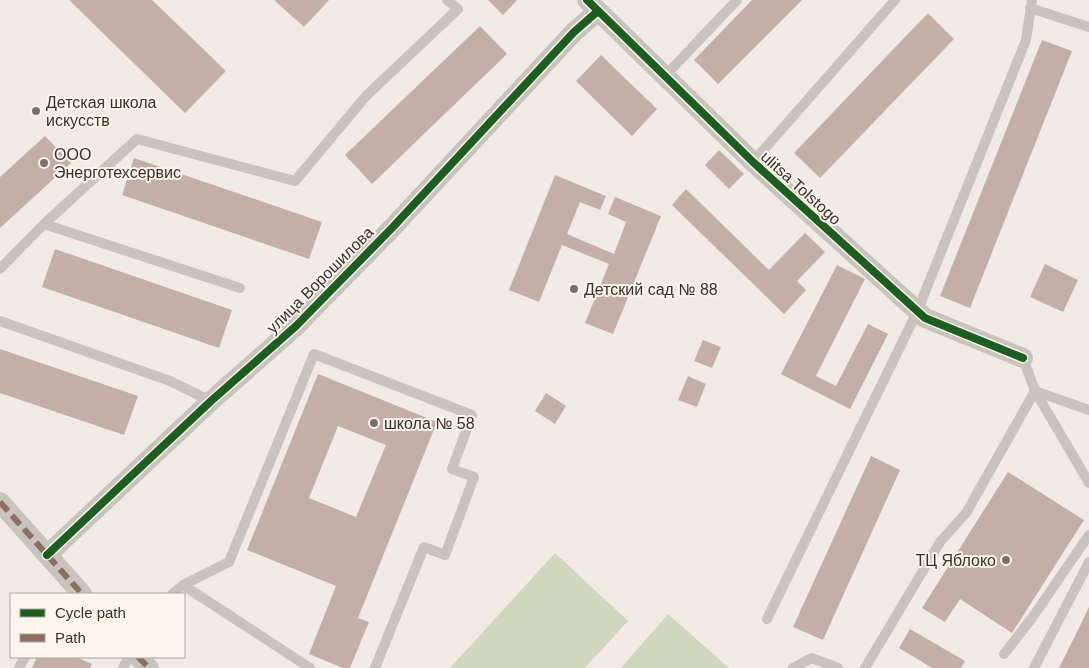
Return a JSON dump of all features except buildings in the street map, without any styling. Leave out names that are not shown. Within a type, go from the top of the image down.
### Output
[{"type":"street","name":"ulitsa Tolstogo","points":[[593,6],[753,162],[917,312],[925,318],[1023,358]]},
{"type":"street","name":"улица Ворошилова","points":[[47,555],[211,401],[296,326],[392,228],[574,32],[593,6]]},
{"type":"street","points":[[0,502],[78,592]]},
{"type":"street","points":[[139,658],[149,668]]},
{"type":"lane","points":[[0,269],[44,224],[137,139],[295,181],[366,96],[458,9],[447,0]]},
{"type":"lane","points":[[665,76],[737,0]]},
{"type":"lane","points":[[753,162],[895,0]]},
{"type":"lane","points":[[767,619],[917,312],[1026,40],[1031,4],[1089,27]]},
{"type":"lane","points":[[44,224],[240,288]]},
{"type":"lane","points":[[0,321],[170,382],[211,401]]},
{"type":"lane","points":[[173,593],[183,585],[229,562],[314,354],[472,416],[452,469],[474,477],[445,555],[424,547],[375,668]]},
{"type":"lane","points":[[1023,358],[1035,392],[1089,483]]},
{"type":"lane","points":[[1035,392],[1089,410]]},
{"type":"lane","points":[[864,668],[940,542],[966,513],[1035,392]]},
{"type":"lane","points":[[1004,654],[1032,618],[1089,535]]},
{"type":"lane","points":[[1034,668],[1089,562]]},
{"type":"lane","points":[[183,585],[310,668]]},
{"type":"lane","points":[[793,668],[812,658],[838,668]]},
{"type":"green space","points":[[555,553],[628,621],[585,668],[450,668]]},
{"type":"green space","points":[[668,614],[729,668],[621,668]]},
{"type":"marked path","points":[[0,502],[81,593]]},
{"type":"marked path","points":[[139,658],[149,668]]},
{"type":"cycle path","points":[[587,0],[753,162],[925,318],[1023,358]]},
{"type":"cycle path","points":[[47,555],[211,401],[296,326],[392,228],[574,32],[598,11]]},
{"type":"place","name":"Детская школа искусств","points":[[36,111]]},
{"type":"place","name":"ООО Энерготехсервис","points":[[44,163]]},
{"type":"place","name":"Детский сад № 88","points":[[574,289]]},
{"type":"place","name":"школа № 58","points":[[374,423]]},
{"type":"place","name":"ТЦ Яблоко","points":[[1006,560]]}]
